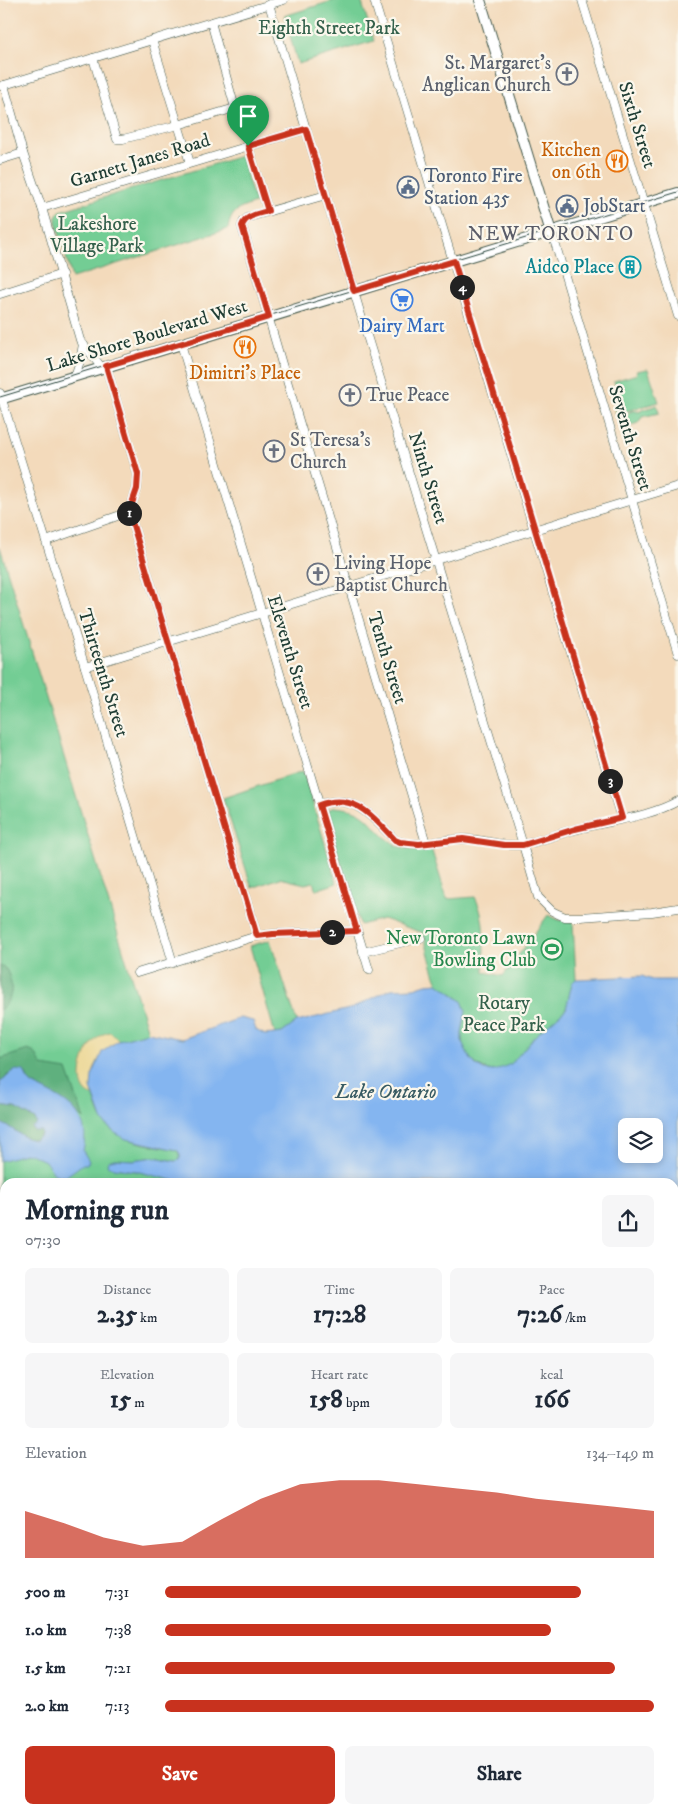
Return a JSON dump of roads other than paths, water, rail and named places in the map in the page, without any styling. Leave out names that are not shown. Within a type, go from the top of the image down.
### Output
[{"type":"main road","points":[[480,0],[551,232]]},
{"type":"main road","name":"Lake Shore Boulevard West","points":[[1,396],[75,376],[678,193]]},
{"type":"street","points":[[257,936],[129,512],[137,489],[138,474],[104,367],[83,344],[74,320],[42,208],[2,85],[284,0]]},
{"type":"street","points":[[374,0],[622,818]]},
{"type":"street","name":"Sixth Street","points":[[582,0],[678,316]]},
{"type":"street","name":"Ninth Street","points":[[269,4],[538,897],[552,911],[565,916],[580,917],[652,912],[678,908]]},
{"type":"street","points":[[93,58],[117,139],[178,125],[234,108],[211,22]]},
{"type":"street","points":[[152,40],[190,163]]},
{"type":"street","name":"Garnett Janes Road","points":[[42,208],[306,129]]},
{"type":"street","points":[[248,146],[268,211]]},
{"type":"street","points":[[0,160],[23,153]]},
{"type":"street","name":"Tenth Street","points":[[326,195],[249,217],[242,226],[426,843]]},
{"type":"street","name":"Seventh Street","points":[[551,232],[678,654]]},
{"type":"street","points":[[0,294],[62,274]]},
{"type":"street","points":[[75,376],[83,344]]},
{"type":"street","name":"Eleventh Street","points":[[181,344],[369,970]]},
{"type":"street","name":"Thirteenth Street","points":[[1,396],[85,667],[173,963]]},
{"type":"street","points":[[85,667],[678,486]]},
{"type":"street","points":[[46,541],[129,512]]},
{"type":"street","points":[[319,805],[333,802],[355,805],[372,815],[395,840],[405,843],[463,839],[504,845],[523,845],[575,829],[647,814],[678,801]]},
{"type":"street","points":[[137,973],[257,936],[357,931]]},
{"type":"street","points":[[363,952],[421,938]]},
{"type":"water","name":"Lake Ontario","points":[[642,976],[652,980],[678,980],[678,1178],[164,1178],[107,1165],[108,1161],[114,1159],[133,1160],[154,1157],[175,1161],[180,1160],[180,1154],[177,1150],[126,1139],[115,1133],[102,1119],[91,1088],[92,1076],[102,1052],[119,1040],[148,1032],[182,1039],[240,1018],[253,1021],[256,1030],[265,1035],[282,1033],[297,1022],[353,1008],[391,989],[414,988],[438,983],[462,1001],[466,1011],[462,1042],[470,1058],[484,1070],[494,1071],[511,1064],[535,1036],[566,1009],[572,983],[576,979]]},
{"type":"water","points":[[17,1070],[24,1071],[28,1080],[33,1084],[64,1101],[82,1121],[85,1140],[83,1151],[89,1161],[65,1177],[54,1174],[45,1161],[28,1153],[0,1161],[0,1123],[29,1139],[34,1140],[41,1135],[41,1131],[32,1129],[37,1124],[35,1119],[15,1108],[0,1106],[0,1082]]},
{"type":"tram line","points":[[0,397],[678,192]]},
{"type":"place","name":"St. Margaret's Anglican Church","points":[[567,74]]},
{"type":"place","name":"Kitchen on 6th","points":[[617,161]]},
{"type":"place","name":"Toronto Fire Station 435","points":[[408,187]]},
{"type":"place","name":"JobStart","points":[[567,206]]},
{"type":"place","name":"Aidco Place","points":[[630,267]]},
{"type":"place","name":"Dairy Mart","points":[[402,300]]},
{"type":"place","name":"Dimitri's Place","points":[[245,347]]},
{"type":"place","name":"True Peace","points":[[350,395]]},
{"type":"place","name":"St Teresa's Church","points":[[274,451]]},
{"type":"place","name":"Living Hope Baptist Church","points":[[318,574]]},
{"type":"place","name":"New Toronto Lawn Bowling Club","points":[[552,949]]},
{"type":"district","name":"NEW TORONTO","points":[[551,234]]},
{"type":"park label","name":"Eighth Street Park","points":[[329,28]]},
{"type":"park label","name":"Lakeshore Village Park","points":[[97,235]]},
{"type":"park label","name":"Rotary Peace Park","points":[[504,1014]]}]
